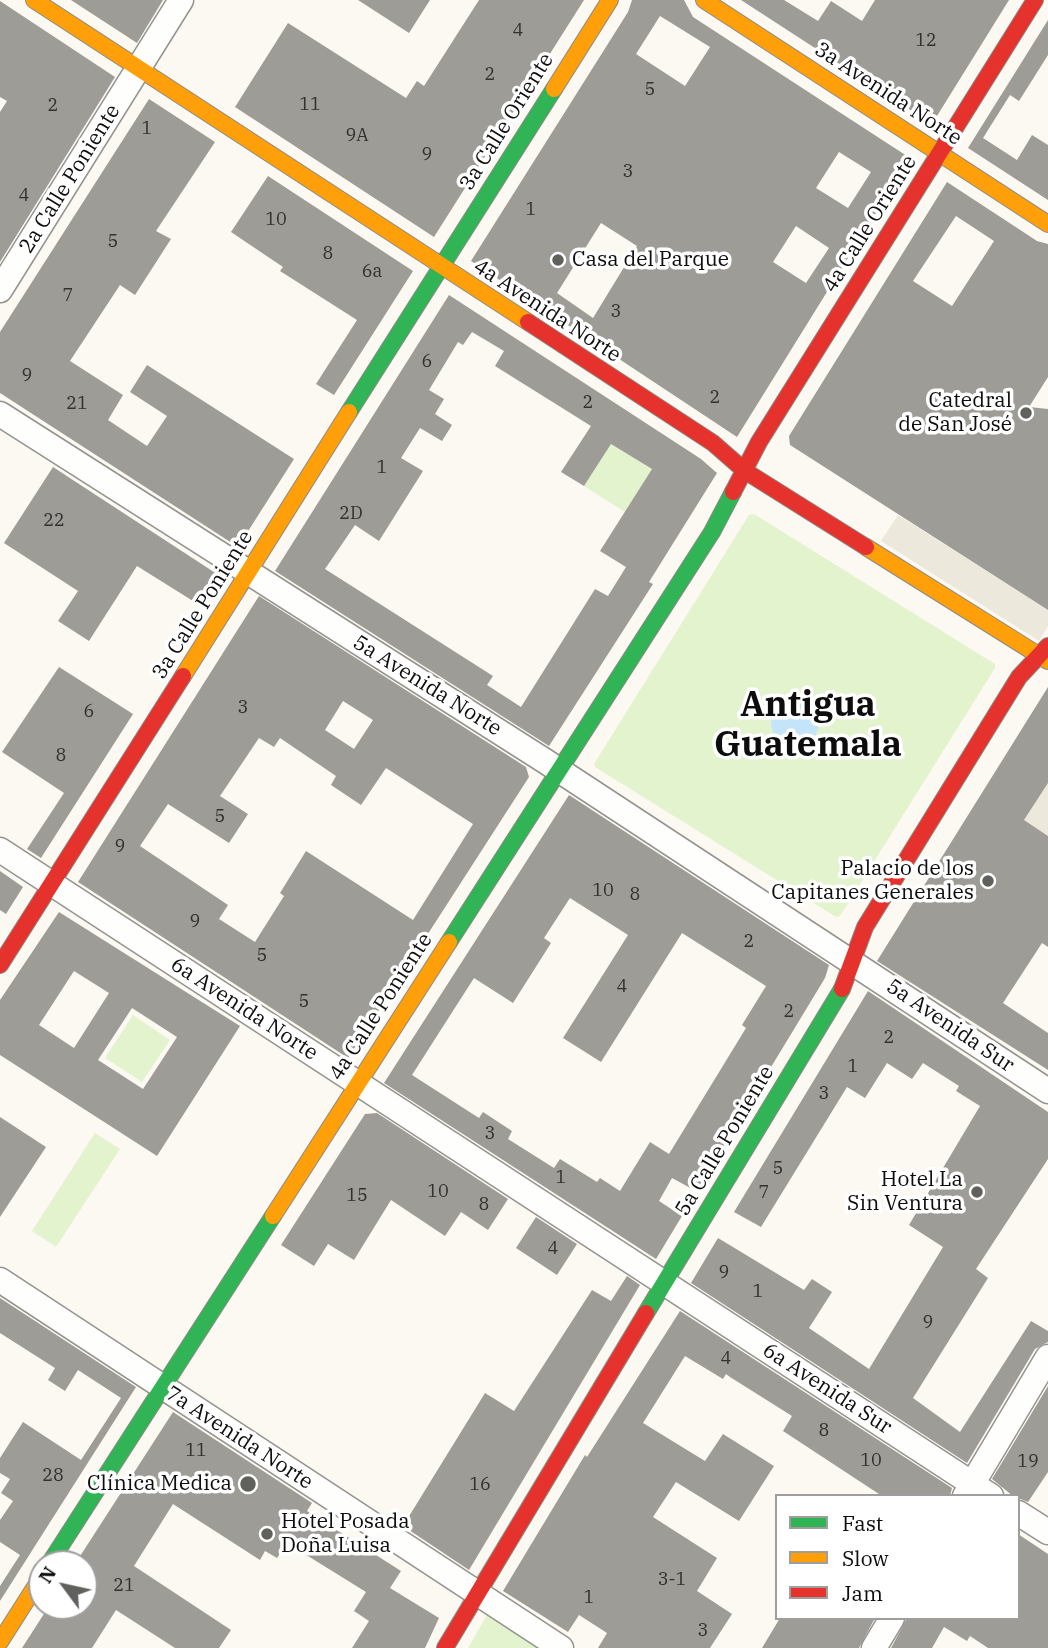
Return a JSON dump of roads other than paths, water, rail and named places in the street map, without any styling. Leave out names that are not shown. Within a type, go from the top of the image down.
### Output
[{"type":"main road","name":"4a Avenida Norte","points":[[34,0],[713,443],[745,471],[1045,654]]},
{"type":"main road","name":"3a Calle Oriente","points":[[440,267],[610,0]]},
{"type":"main road","name":"3a Avenida Norte","points":[[704,0],[1048,224]]},
{"type":"main road","name":"4a Calle Oriente","points":[[745,471],[759,442],[1035,0]]},
{"type":"main road","name":"3a Calle Poniente","points":[[0,965],[440,267]]},
{"type":"main road","name":"4a Calle Poniente","points":[[59,1550],[712,532],[745,471]]},
{"type":"main road","name":"5a Calle Poniente","points":[[445,1648],[843,987],[865,927],[1019,677],[1045,654]]},
{"type":"main road","points":[[0,1642],[28,1598]]},
{"type":"street","name":"2a Calle Poniente","points":[[0,290],[181,0]]},
{"type":"street","name":"5a Avenida Norte","points":[[0,414],[559,769],[852,960]]},
{"type":"street","name":"6a Avenida Norte","points":[[0,850],[664,1282]]},
{"type":"street","name":"5a Avenida Sur","points":[[852,960],[1048,1091]]},
{"type":"street","name":"7a Avenida Norte","points":[[0,1280],[561,1648]]},
{"type":"street","name":"6a Avenida Sur","points":[[664,1282],[976,1492]]},
{"type":"street","points":[[976,1492],[1048,1357]]},
{"type":"street","points":[[1020,1514],[1048,1532]]},
{"type":"street","points":[[874,1648],[891,1620]]},
{"type":"water","points":[[795,698],[804,699],[812,705],[818,713],[818,731],[812,739],[804,745],[795,746],[786,745],[778,739],[772,731],[771,722],[772,713],[778,705],[786,699]]},
{"type":"place","name":"Casa del Parque","points":[[558,260]]},
{"type":"place","name":"Catedral de San José","points":[[1026,413]]},
{"type":"place","name":"Palacio de los Capitanes Generales","points":[[988,881]]},
{"type":"place","name":"Hotel La Sin Ventura","points":[[977,1192]]},
{"type":"place","name":"Clínica Medica","points":[[248,1484]]},
{"type":"place","name":"Hotel Posada Doña Luisa","points":[[267,1534]]},
{"type":"district","name":"Antigua Guatemala","points":[[808,726]]}]
